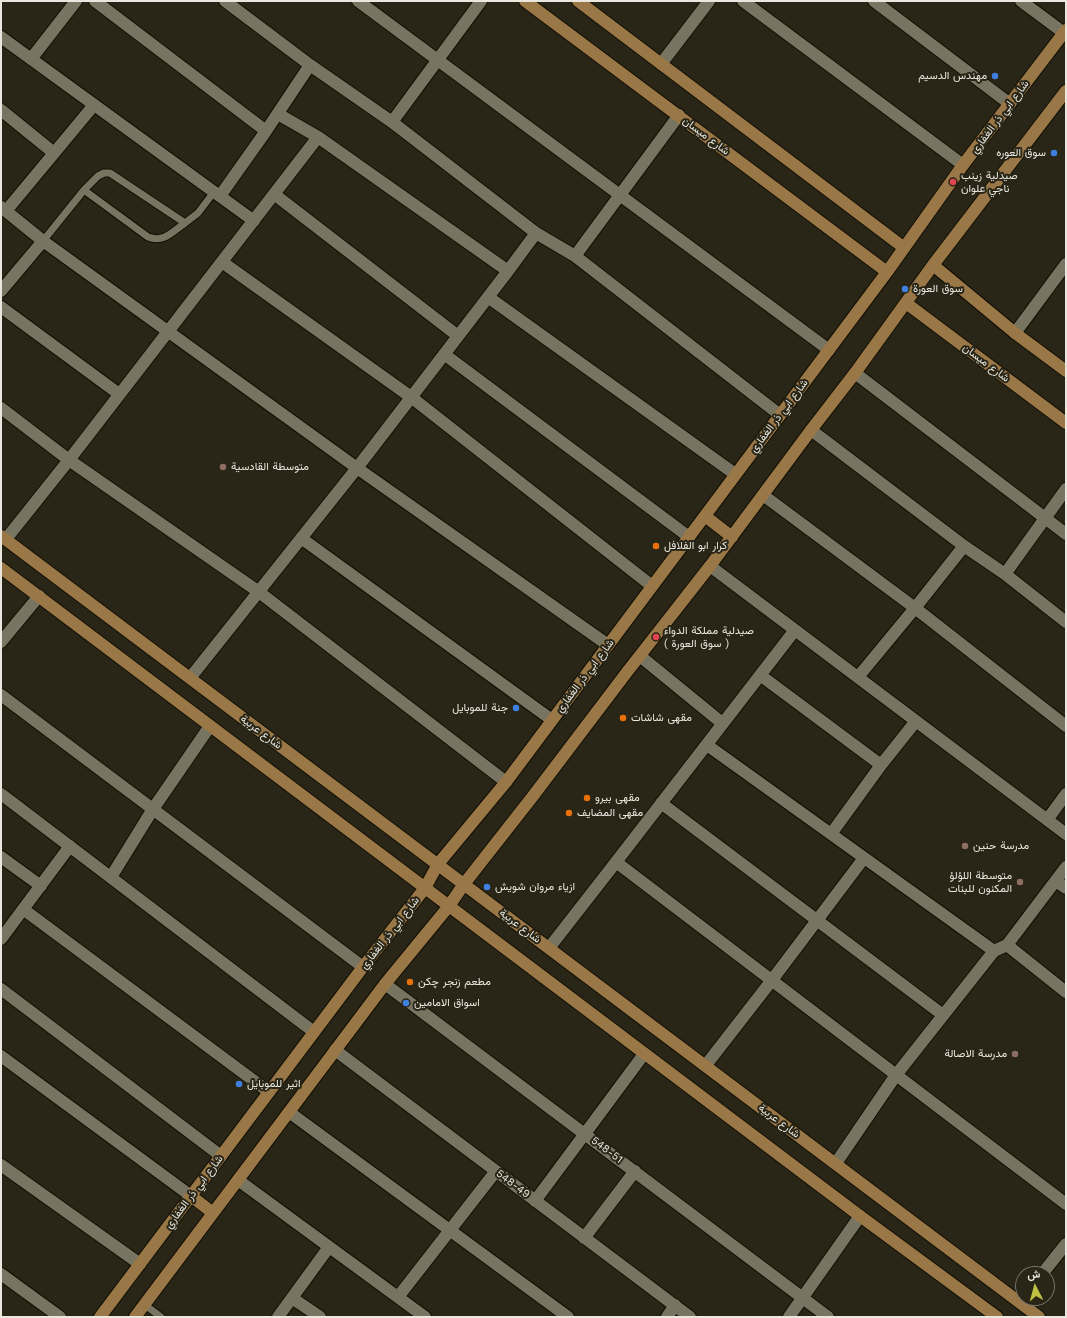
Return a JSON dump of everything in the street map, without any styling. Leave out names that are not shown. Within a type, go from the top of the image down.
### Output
[{"type":"main road","name":"شارع ميسان","points":[[525,1],[887,272]]},
{"type":"main road","points":[[578,1],[903,248]]},
{"type":"main road","name":"شارع ابي ذر الغفاري","points":[[100,1317],[363,967],[425,888],[438,864],[506,782],[887,272],[963,165],[1065,31]]},
{"type":"main road","points":[[136,1317],[385,984],[449,906],[464,884],[732,537],[855,373],[933,265],[1066,91]]},
{"type":"main road","points":[[933,265],[1015,333],[1066,371]]},
{"type":"main road","name":"شارع ميسان","points":[[906,303],[1066,423]]},
{"type":"main road","points":[[705,516],[732,537]]},
{"type":"main road","name":"شارع عربية","points":[[3,538],[836,1164],[1015,1295]]},
{"type":"main road","points":[[1,568],[644,1054],[997,1317]]},
{"type":"main road","points":[[191,1196],[213,1213]]},
{"type":"main road","name":"شارع عربية","points":[[1028,1306],[1039,1317]]},
{"type":"street","points":[[31,59],[76,1]]},
{"type":"street","points":[[95,1],[266,131]]},
{"type":"street","points":[[225,1],[310,65],[392,122],[536,233],[575,256],[780,415]]},
{"type":"street","points":[[358,1],[829,350]]},
{"type":"street","points":[[392,122],[438,61],[480,1]]},
{"type":"street","points":[[660,64],[709,1]]},
{"type":"street","points":[[743,1],[963,165]]},
{"type":"street","points":[[874,1],[1010,104]]},
{"type":"street","points":[[1021,1],[1065,31]]},
{"type":"street","points":[[1,37],[254,221]]},
{"type":"street","points":[[217,194],[266,131],[310,65]]},
{"type":"street","points":[[94,105],[54,153],[3,209],[43,241],[167,332],[608,645]]},
{"type":"street","points":[[1,110],[54,153]]},
{"type":"street","points":[[278,114],[318,137],[508,272]]},
{"type":"street","points":[[575,256],[679,115]]},
{"type":"street","points":[[3,538],[69,460],[318,137]]},
{"type":"street","points":[[274,194],[458,336]]},
{"type":"street","points":[[190,678],[357,468],[508,272],[536,233]]},
{"type":"street","points":[[1,291],[43,241]]},
{"type":"street","points":[[222,262],[411,397],[652,586]]},
{"type":"street","points":[[1015,333],[1066,264]]},
{"type":"street","points":[[488,297],[735,474]]},
{"type":"street","points":[[1,307],[119,394]]},
{"type":"street","points":[[444,354],[689,537]]},
{"type":"street","points":[[855,373],[1066,534]]},
{"type":"street","points":[[1,408],[69,460],[259,592],[506,782]]},
{"type":"street","points":[[811,430],[1066,622]]},
{"type":"street","points":[[1004,574],[1066,489]]},
{"type":"street","points":[[763,495],[915,608],[1066,726]]},
{"type":"street","points":[[302,538],[552,720]]},
{"type":"street","points":[[858,677],[964,546]]},
{"type":"street","points":[[710,566],[1066,834]]},
{"type":"street","points":[[1,642],[38,596]]},
{"type":"street","points":[[549,948],[795,630]]},
{"type":"street","points":[[640,656],[722,723]]},
{"type":"street","points":[[760,675],[881,764]]},
{"type":"street","points":[[1,695],[363,967]]},
{"type":"street","points":[[831,834],[881,764],[916,721]]},
{"type":"street","points":[[111,877],[153,809],[210,726]]},
{"type":"street","points":[[706,745],[994,950]]},
{"type":"street","points":[[1,794],[314,1032]]},
{"type":"street","points":[[1047,820],[1066,794]]},
{"type":"street","points":[[662,803],[943,1015]]},
{"type":"street","points":[[1,939],[70,846]]},
{"type":"street","points":[[1,857],[41,886]]},
{"type":"street","points":[[706,1065],[864,858]]},
{"type":"street","points":[[616,862],[1066,1204]]},
{"type":"street","points":[[836,1164],[896,1075],[994,950],[1007,945],[1066,867]]},
{"type":"street","points":[[1056,880],[1066,888]]},
{"type":"street","points":[[23,909],[269,1092]]},
{"type":"street","points":[[1007,945],[1066,992]]},
{"type":"street","name":"548-51","points":[[385,984],[828,1317]]},
{"type":"street","points":[[1,989],[221,1156]]},
{"type":"street","name":"548-49","points":[[335,1050],[690,1317]]},
{"type":"street","points":[[536,1201],[644,1054]]},
{"type":"street","points":[[1,1056],[191,1196]]},
{"type":"street","points":[[289,1112],[568,1317]]},
{"type":"street","points":[[1,1166],[140,1264]]},
{"type":"street","points":[[398,1297],[496,1171]]},
{"type":"street","points":[[584,1238],[635,1171]]},
{"type":"street","points":[[238,1180],[425,1317]]},
{"type":"street","points":[[788,1317],[860,1216]]},
{"type":"street","points":[[1048,1266],[1066,1244]]},
{"type":"street","points":[[278,1317],[329,1247]]},
{"type":"street","points":[[1,1274],[60,1317]]},
{"type":"street","points":[[292,1298],[320,1317]]},
{"type":"street","points":[[667,1317],[675,1305]]},
{"type":"lane","points":[[43,241],[84,190],[98,176],[104,173],[110,173],[185,223]]},
{"type":"lane","points":[[84,190],[148,237],[156,240],[164,238],[185,223],[198,213],[217,194]]},
{"type":"lane","points":[[145,1305],[161,1317]]},
{"type":"place","name":"مهندس الدسيم","points":[[995,76]]},
{"type":"place","name":"سوق العوره","points":[[1054,153]]},
{"type":"place","name":"صيدلية زينب ناجي علوان","points":[[953,182]]},
{"type":"place","name":"سوق العورة","points":[[905,289]]},
{"type":"place","name":"متوسطة القادسية","points":[[223,467]]},
{"type":"place","name":"كرار ابو الفلافل","points":[[656,546]]},
{"type":"place","name":"صيدلية مملكة الدواء ( سوق العورة )","points":[[656,637]]},
{"type":"place","name":"جنة للموبايل","points":[[516,708]]},
{"type":"place","name":"مقهى شاشات","points":[[623,718]]},
{"type":"place","name":"مقهى بيرو","points":[[587,798]]},
{"type":"place","name":"مقهى المضايف","points":[[569,813]]},
{"type":"place","name":"مدرسة حنين","points":[[965,846]]},
{"type":"place","name":"متوسطة اللؤلؤ المكنون للبنات","points":[[1020,882]]},
{"type":"place","name":"ازياء مروان شويش","points":[[487,887]]},
{"type":"place","name":"مطعم زنجر چكن","points":[[410,982]]},
{"type":"place","name":"اسواق الامامين","points":[[406,1003]]},
{"type":"place","name":"مدرسة الاصالة","points":[[1015,1054]]},
{"type":"place","name":"اثير للموبايل","points":[[239,1084]]}]
